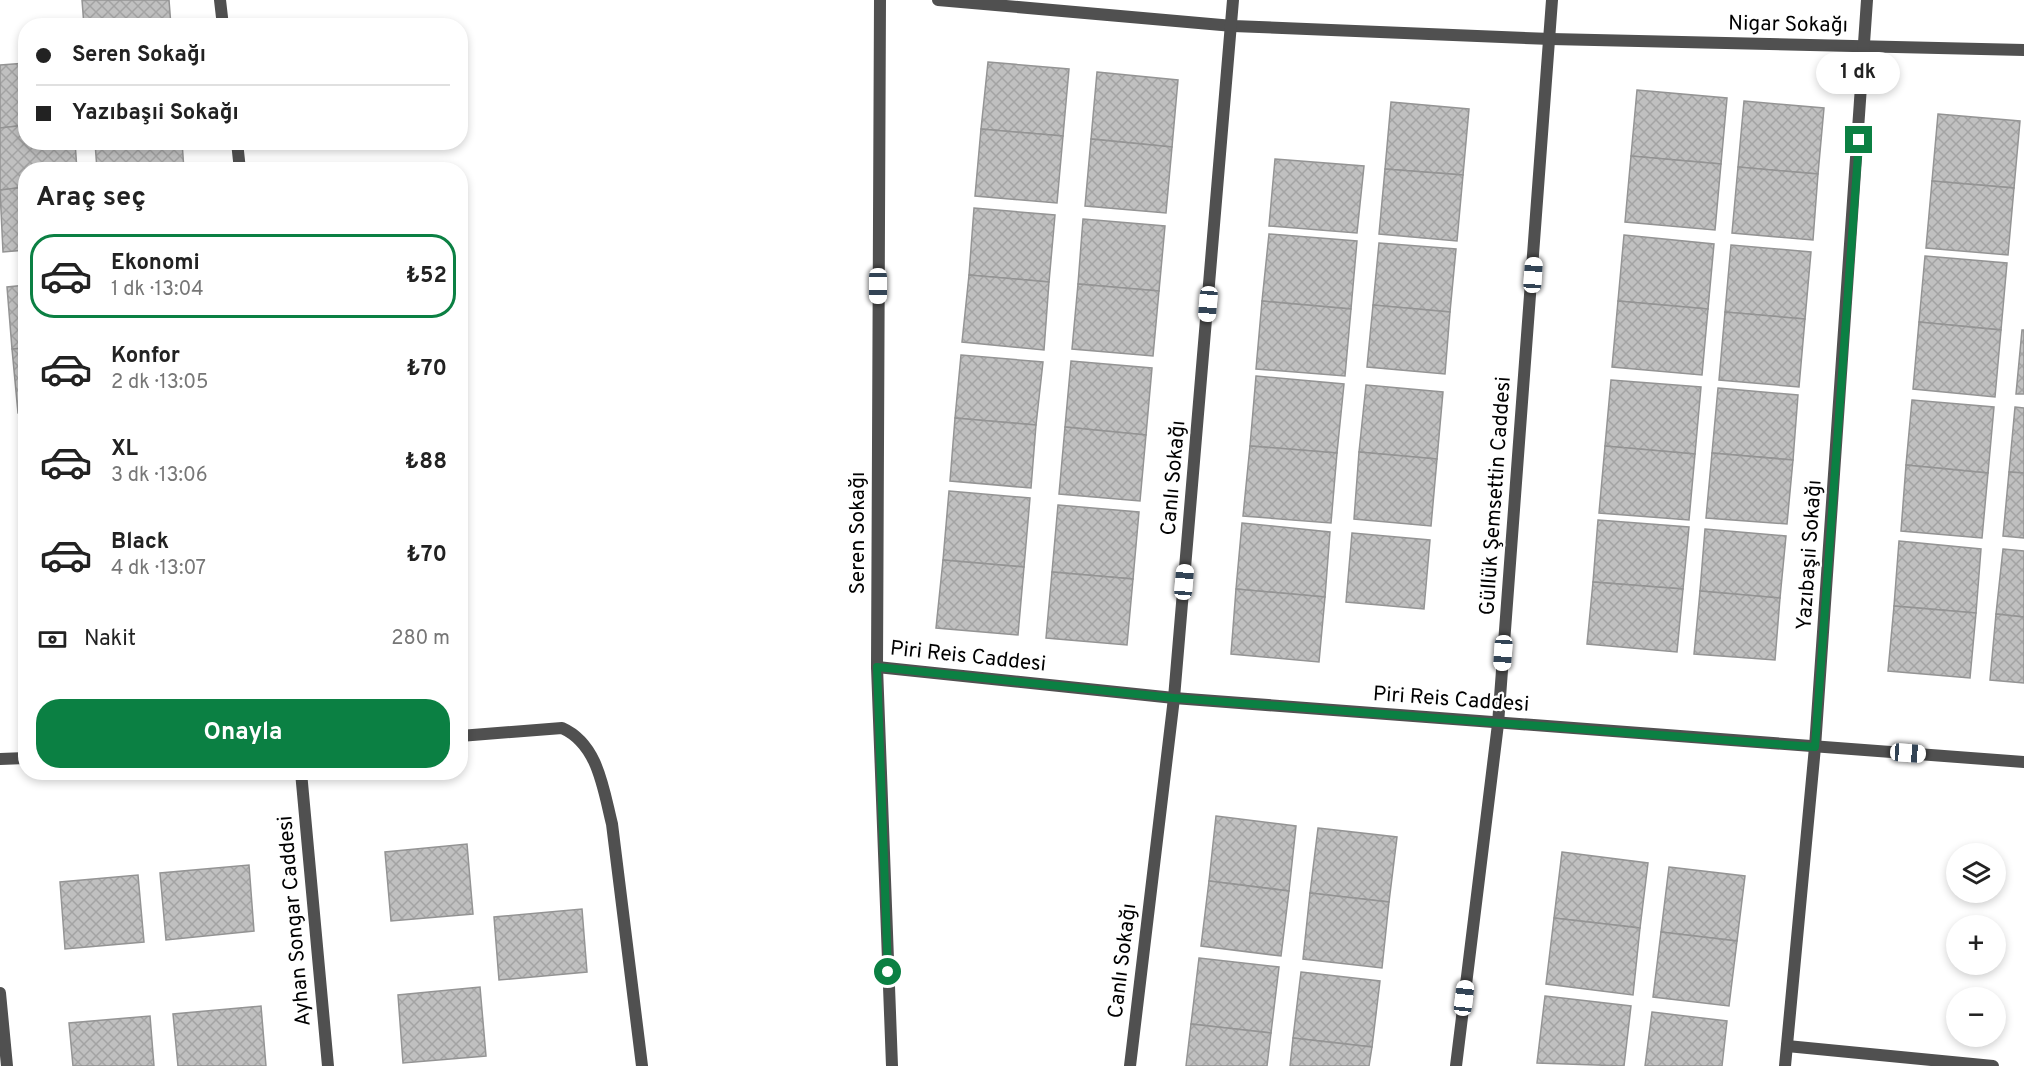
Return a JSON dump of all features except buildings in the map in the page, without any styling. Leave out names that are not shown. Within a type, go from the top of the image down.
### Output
[{"type":"street","points":[[220,0],[222,18]]},
{"type":"street","name":"Seren Sokağı","points":[[880,0],[877,667],[892,1066]]},
{"type":"street","name":"Nigar Sokağı","points":[[938,0],[1233,26],[1551,39],[2024,50]]},
{"type":"street","name":"Canlı Sokağı","points":[[1130,1066],[1174,698],[1233,26],[1233,0]]},
{"type":"street","name":"Güllük Şemsettin Caddesi","points":[[1456,1066],[1498,724],[1551,39],[1552,0]]},
{"type":"street","name":"Yazıbaşıi Sokağı","points":[[1785,1066],[1815,747],[1866,46],[1867,0]]},
{"type":"street","name":"Piri Reis Caddesi","points":[[877,667],[1174,698],[2024,762]]},
{"type":"street","points":[[468,735],[562,728],[577,734],[588,747],[602,784],[612,824],[642,1066]]},
{"type":"street","points":[[0,759],[18,758]]},
{"type":"street","name":"Ayhan Songar Caddesi","points":[[302,780],[328,1066]]},
{"type":"street","points":[[0,993],[7,1066]]},
{"type":"street","points":[[1787,1046],[1993,1066]]},
{"type":"route","points":[[888,972],[877,667],[1174,698],[1815,747],[1859,140]]}]
